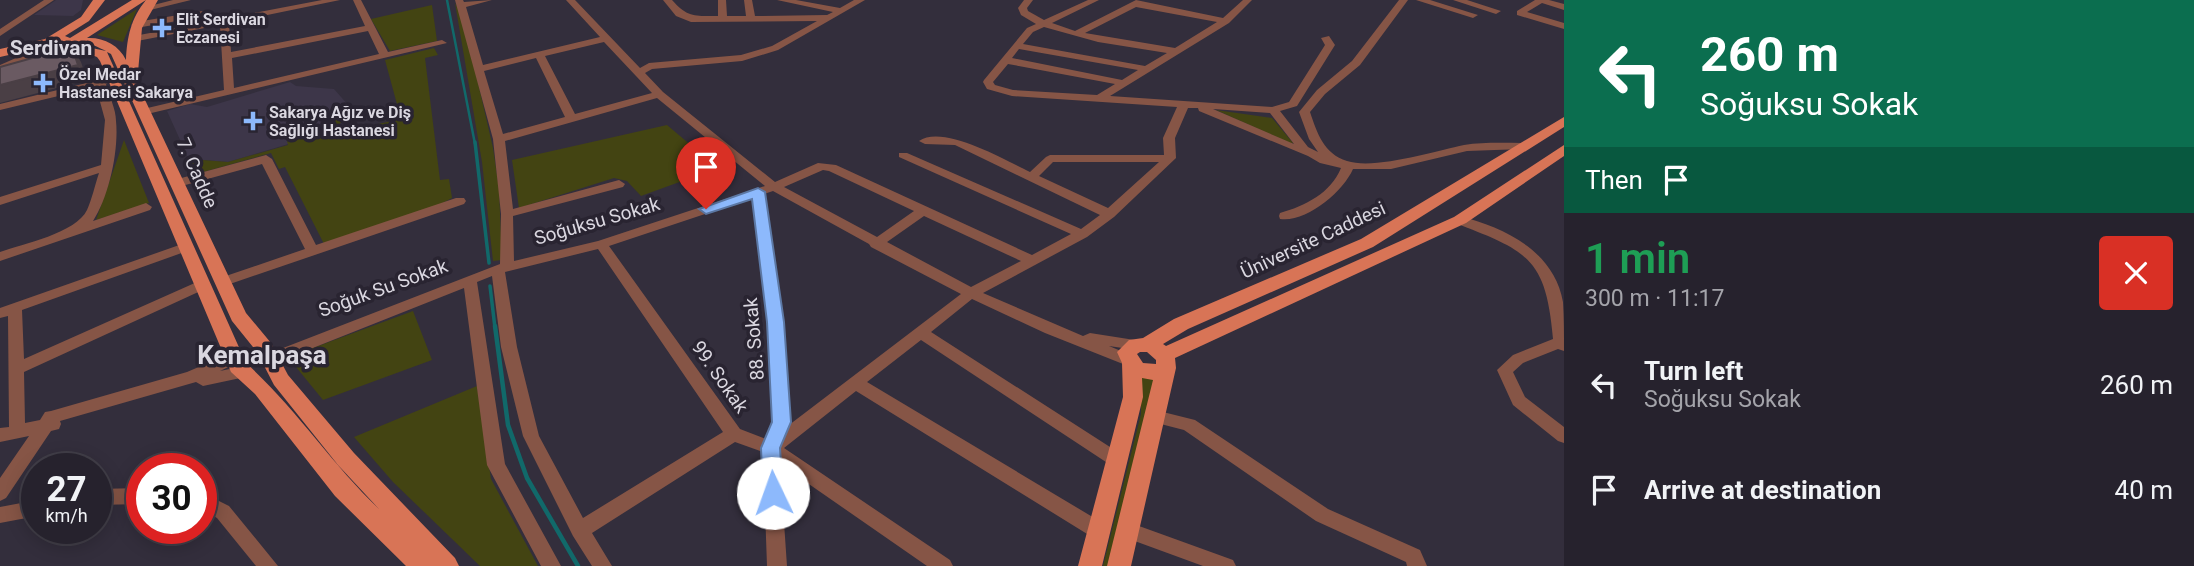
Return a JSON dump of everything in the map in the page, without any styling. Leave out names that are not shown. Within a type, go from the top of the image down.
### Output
[{"type":"main road","points":[[0,55],[34,49],[85,19],[99,0]]},
{"type":"main road","points":[[106,0],[132,0]]},
{"type":"main road","points":[[34,49],[50,56],[71,48],[73,42],[146,3]]},
{"type":"main road","points":[[132,84],[132,39],[146,3]]},
{"type":"main road","name":"7. Cadde","points":[[34,49],[96,41],[116,52],[238,316],[267,354],[281,380],[346,459],[447,566]]},
{"type":"main road","name":"7. Cadde","points":[[50,56],[83,51],[102,54],[107,81],[240,365],[343,489],[422,566]]},
{"type":"main road","name":"Üniversite Caddesi","points":[[1135,353],[1181,324],[1367,243],[1564,121]]},
{"type":"main road","points":[[1090,566],[1133,397],[1135,353],[1165,361],[1460,220],[1564,149]]},
{"type":"main road","points":[[240,365],[267,354]]},
{"type":"main road","points":[[1119,566],[1155,416],[1165,361]]},
{"type":"street","points":[[0,33],[50,0]]},
{"type":"street","points":[[146,3],[187,0]]},
{"type":"street","points":[[205,0],[212,24]]},
{"type":"street","points":[[264,0],[267,13]]},
{"type":"street","points":[[132,39],[336,0]]},
{"type":"street","points":[[357,0],[385,56]]},
{"type":"street","points":[[488,0],[460,3],[499,139],[506,214],[502,268],[509,347],[531,436],[602,566]]},
{"type":"street","points":[[570,0],[638,74],[766,189],[971,293],[1105,353],[1135,353]]},
{"type":"street","points":[[667,0],[677,12],[691,19],[829,18]]},
{"type":"street","points":[[677,0],[677,12]]},
{"type":"street","points":[[722,0],[723,19]]},
{"type":"street","points":[[748,0],[751,19]]},
{"type":"street","points":[[781,0],[838,10]]},
{"type":"street","points":[[638,74],[649,66],[742,58],[775,48],[829,18],[838,10],[861,0]]},
{"type":"street","points":[[1029,0],[1024,4],[1024,13],[1046,24],[1078,33],[1177,51]]},
{"type":"street","points":[[1095,0],[1030,30],[988,82],[991,87],[1044,95],[1273,110],[1293,104],[1330,45],[1326,38]]},
{"type":"street","points":[[1098,99],[1226,21],[1248,0]]},
{"type":"street","points":[[1348,166],[1321,151],[1315,143],[1304,112],[1321,92],[1356,63],[1404,0]]},
{"type":"street","points":[[1420,0],[1448,4],[1473,15]]},
{"type":"street","points":[[1457,0],[1496,4]]},
{"type":"street","points":[[1564,7],[1540,0],[1520,13],[1564,26]]},
{"type":"street","points":[[1078,33],[1138,2],[1226,21]]},
{"type":"street","points":[[136,25],[209,13]]},
{"type":"street","points":[[0,19],[20,19]]},
{"type":"street","points":[[224,22],[229,92]]},
{"type":"street","points":[[227,56],[371,29]]},
{"type":"street","points":[[480,69],[607,38]]},
{"type":"street","points":[[143,112],[442,43]]},
{"type":"street","points":[[1016,46],[1147,69]]},
{"type":"street","points":[[0,71],[34,49]]},
{"type":"street","points":[[539,54],[572,119]]},
{"type":"street","points":[[0,71],[50,56]]},
{"type":"street","points":[[1005,60],[1124,83]]},
{"type":"street","points":[[1044,95],[1058,70]]},
{"type":"street","points":[[0,107],[107,81],[111,120],[107,167],[93,211],[86,221],[68,232]]},
{"type":"street","points":[[499,139],[659,94]]},
{"type":"street","points":[[1189,104],[1324,161],[1348,166],[1391,165],[1467,148],[1523,146]]},
{"type":"street","points":[[1170,158],[1169,138],[1189,104]]},
{"type":"street","points":[[1273,110],[1304,149],[1324,161]]},
{"type":"street","points":[[925,141],[957,142],[1109,214]]},
{"type":"street","points":[[903,155],[1082,234]]},
{"type":"street","points":[[1030,178],[1050,159],[1170,158]]},
{"type":"street","points":[[771,448],[971,293],[1082,234],[1109,214],[1170,158]]},
{"type":"street","points":[[178,183],[266,159],[313,252]]},
{"type":"street","name":"Soğuksu Sokak","points":[[470,280],[502,268],[601,244],[766,189],[822,166],[925,209]]},
{"type":"street","points":[[1285,216],[1304,211],[1316,204],[1345,177],[1348,166]]},
{"type":"street","points":[[0,201],[107,167]]},
{"type":"street","points":[[506,214],[619,184]]},
{"type":"street","name":"88. Sokak","points":[[766,189],[782,422],[771,448],[778,566]]},
{"type":"street","points":[[222,282],[460,201]]},
{"type":"street","points":[[0,257],[146,208]]},
{"type":"street","points":[[876,244],[925,209],[1031,260]]},
{"type":"street","points":[[1460,220],[1517,246],[1544,265],[1559,306],[1563,343],[1518,359],[1505,370],[1519,401],[1564,436]]},
{"type":"street","name":"99. Sokak","points":[[601,244],[734,434],[771,448],[943,566]]},
{"type":"street","points":[[185,247],[7,310],[16,369],[8,432],[200,381],[240,365]]},
{"type":"street","points":[[470,280],[496,465],[551,566]]},
{"type":"street","name":"Soğuk Su Sokak","points":[[267,354],[458,288],[470,280]]},
{"type":"street","points":[[16,369],[202,285]]},
{"type":"street","points":[[920,332],[1118,461]]},
{"type":"street","points":[[855,383],[1099,531]]},
{"type":"street","points":[[1155,416],[1189,425],[1322,515],[1413,556],[1417,566]]},
{"type":"street","points":[[0,493],[50,423]]},
{"type":"street","points":[[580,530],[734,434]]},
{"type":"street","points":[[217,509],[223,512],[268,566]]},
{"type":"street","points":[[0,515],[21,511]]},
{"type":"street","points":[[1128,530],[1226,566]]},
{"type":"shaded area","points":[[56,0],[83,0],[81,10],[73,16],[34,15]]},
{"type":"shaded area","points":[[455,3],[464,22],[493,148],[499,189],[502,260],[493,261],[482,162]]},
{"type":"shaded area","points":[[432,5],[437,41],[390,51],[371,19]]},
{"type":"shaded area","points":[[137,9],[123,42],[97,35]]},
{"type":"shaded area","points":[[434,48],[438,55],[425,58],[440,180],[449,179],[452,198],[435,207],[324,244],[285,167],[279,169],[271,153],[196,174],[191,164],[202,160],[228,162],[288,145],[287,141],[322,130],[325,133],[335,119],[349,110],[361,109],[363,113],[358,118],[346,117],[332,132],[344,133],[352,124],[360,128],[401,119],[385,60]]},
{"type":"shaded area","name":"Sakarya Ağız ve Diş Sağlığı Hastanesi","points":[[290,82],[296,86],[334,89],[349,106],[325,133],[228,162],[202,160],[191,164],[167,111],[190,104],[207,107]]},
{"type":"shaded area","points":[[1216,110],[1272,118],[1293,143],[1290,143]]},
{"type":"shaded area","points":[[667,125],[718,168],[641,196],[627,181],[614,178],[519,208],[512,160]]},
{"type":"shaded area","points":[[124,140],[149,203],[96,220]]},
{"type":"shaded area","points":[[413,311],[432,360],[323,400],[296,367],[295,361],[302,352]]},
{"type":"shaded area","points":[[1141,375],[1155,377],[1109,566],[1103,566],[1141,414]]},
{"type":"shaded area","points":[[477,386],[491,479],[538,566],[480,566],[393,482],[354,437]]},
{"type":"building","points":[[72,47],[78,65],[0,85],[0,67]]},
{"type":"waterway","points":[[447,0],[475,144]]},
{"type":"waterway","points":[[475,142],[489,263]]},
{"type":"waterway","points":[[490,286],[495,328]]},
{"type":"waterway","points":[[495,326],[508,425],[527,478],[578,566]]},
{"type":"place","name":"Elit Serdivan Eczanesi","points":[[162,28]]},
{"type":"place","name":"Özel Medar Hastanesi Sakarya","points":[[43,83]]},
{"type":"place","name":"Sakarya Ağız ve Diş Sağlığı Hastanesi","points":[[253,121]]},
{"type":"district","name":"Serdivan","points":[[51,48]]},
{"type":"district","name":"Kemalpaşa","points":[[262,355]]},
{"type":"route","points":[[706,209],[758,192],[775,322],[782,422],[771,448],[773,493]]}]
